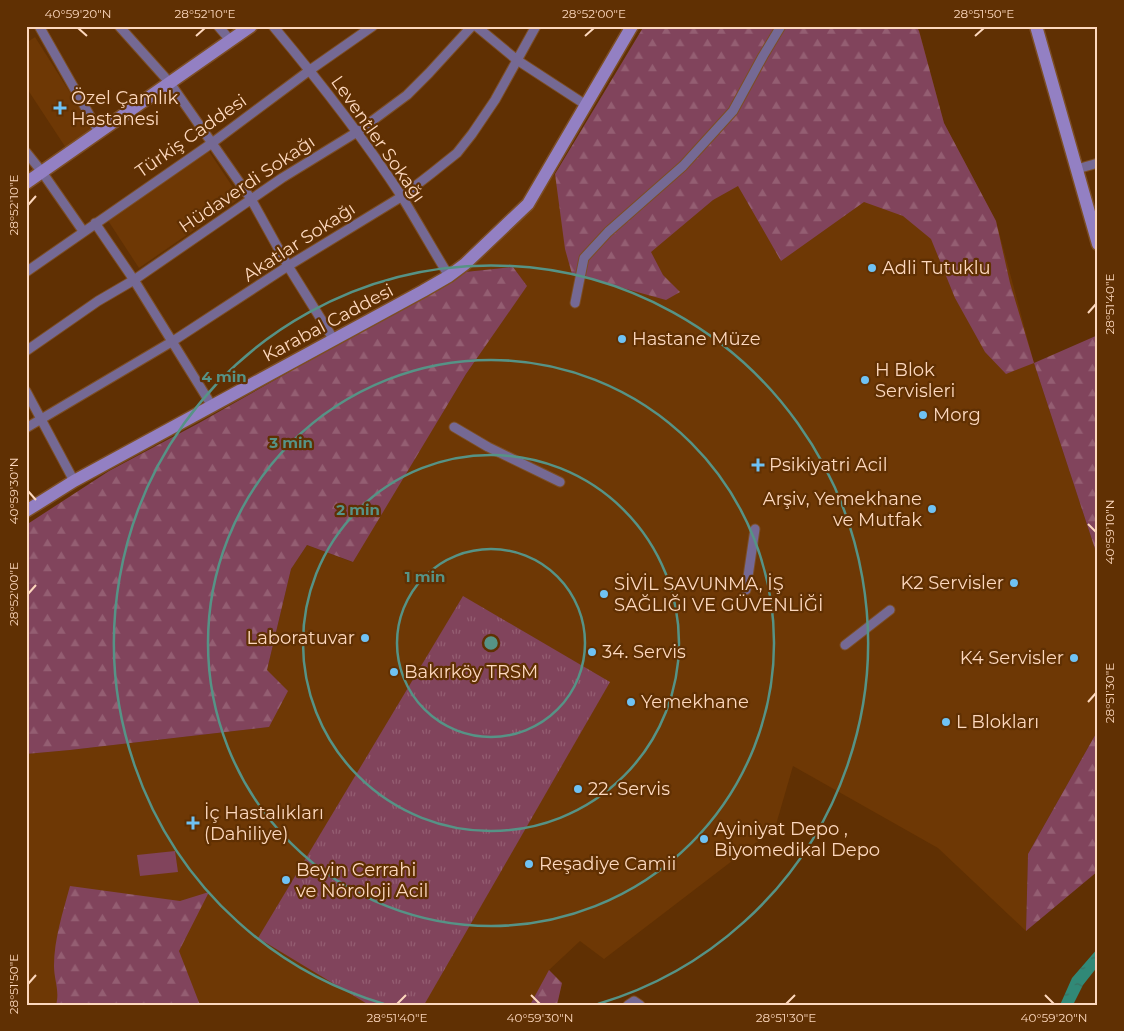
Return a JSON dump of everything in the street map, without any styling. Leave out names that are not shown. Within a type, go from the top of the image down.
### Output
[{"type":"street","points":[[39,26],[99,132]]},
{"type":"street","points":[[119,26],[170,83],[251,199],[288,266],[334,340]]},
{"type":"street","points":[[218,26],[230,40]]},
{"type":"street","points":[[26,183],[251,26]]},
{"type":"street","name":"Leventler Sokağı","points":[[273,26],[310,70],[357,132],[401,197],[449,276]]},
{"type":"street","name":"Türkiş Caddesi","points":[[26,272],[212,143],[373,26]]},
{"type":"street","name":"Hüdaverdi Sokağı","points":[[26,351],[134,280],[282,178],[357,132],[407,95],[472,26]]},
{"type":"street","points":[[476,26],[517,60],[586,105]]},
{"type":"street","name":"Akatlar Sokağı","points":[[26,428],[173,341],[288,266],[401,197],[457,153],[481,120],[536,26]]},
{"type":"street","name":"Karabal Caddesi","points":[[26,511],[74,481],[449,276],[490,241],[528,204],[632,26]]},
{"type":"street","points":[[575,303],[584,258],[608,232],[683,166],[733,111],[762,56],[781,26]]},
{"type":"street","points":[[1036,26],[1098,244]]},
{"type":"street","points":[[26,152],[83,231]]},
{"type":"street","points":[[1077,169],[1098,163]]},
{"type":"street","points":[[95,224],[134,280],[212,406]]},
{"type":"street","points":[[26,391],[74,481]]},
{"type":"street","points":[[454,427],[488,447],[560,482]]},
{"type":"street","points":[[746,590],[755,529]]},
{"type":"street","points":[[845,645],[890,610]]},
{"type":"street","points":[[628,1005],[634,1001],[640,1005]]},
{"type":"shaded area","points":[[644,26],[918,26],[944,123],[996,221],[1034,363],[1098,558],[1098,730],[1028,854],[1026,931],[938,848],[793,766],[775,828],[604,959],[580,941],[549,970],[562,983],[557,1005],[26,1005],[26,754],[269,727],[267,670],[291,569],[307,545],[352,562],[466,374],[526,286],[513,267],[465,272],[515,223],[555,174]]},
{"type":"shaded area","name":"Özel Çamlık Hastanesi","points":[[35,37],[93,129],[66,148],[26,87],[26,43]]},
{"type":"shaded area","points":[[208,150],[240,198],[139,268],[107,219]]},
{"type":"green space","points":[[644,26],[916,26],[944,123],[996,221],[1010,283],[1034,363],[1006,374],[985,352],[955,298],[931,239],[903,216],[864,202],[781,261],[738,186],[713,200],[651,252],[663,275],[680,292],[666,300],[572,274],[565,249],[555,174]]},
{"type":"green space","points":[[513,267],[527,286],[466,374],[353,562],[307,545],[291,569],[267,670],[288,691],[269,727],[26,754],[26,525],[109,471],[199,423],[465,272]]},
{"type":"green space","points":[[1098,335],[1098,558],[1034,363]]},
{"type":"green space","points":[[463,596],[610,682],[424,1005],[369,1005],[258,938]]},
{"type":"green space","points":[[1098,730],[1098,871],[1026,931],[1028,854]]},
{"type":"green space","points":[[175,851],[178,872],[140,876],[137,855]]},
{"type":"green space","points":[[70,886],[180,901],[209,892],[179,951],[200,1005],[56,1005],[57,995],[54,966],[56,946],[59,926]]},
{"type":"green space","points":[[549,970],[562,983],[557,1005],[530,1005]]},
{"type":"water","points":[[1098,948],[1098,966],[1083,985],[1073,1005],[1060,1005],[1072,978]]},
{"type":"place","name":"Özel Çamlık Hastanesi","points":[[60,108]]},
{"type":"place","name":"Adli Tutuklu","points":[[872,268]]},
{"type":"place","name":"Hastane Müze","points":[[622,339]]},
{"type":"place","name":"H Blok Servisleri","points":[[865,380]]},
{"type":"place","name":"Morg","points":[[923,415]]},
{"type":"place","name":"Psikiyatri Acil","points":[[758,465]]},
{"type":"place","name":"Arşiv, Yemekhane ve Mutfak","points":[[932,509]]},
{"type":"place","name":"K2 Servisler","points":[[1014,583]]},
{"type":"place","name":"SİVİL SAVUNMA, İŞ SAĞLIĞI VE GÜVENLİĞİ","points":[[604,594]]},
{"type":"place","name":"Laboratuvar","points":[[365,638]]},
{"type":"place","name":"34. Servis","points":[[592,652]]},
{"type":"place","name":"K4 Servisler","points":[[1074,658]]},
{"type":"place","name":"Bakırköy TRSM","points":[[394,672]]},
{"type":"place","name":"Yemekhane","points":[[631,702]]},
{"type":"place","name":"L Blokları","points":[[946,722]]},
{"type":"place","name":"22. Servis","points":[[578,789]]},
{"type":"place","name":"İç Hastalıkları (Dahiliye)","points":[[193,823]]},
{"type":"place","name":"Ayiniyat Depo , Biyomedikal Depo","points":[[704,839]]},
{"type":"place","name":"Reşadiye Camii","points":[[529,864]]},
{"type":"place","name":"Beyin Cerrahi ve Nöroloji Acil","points":[[286,880]]}]
